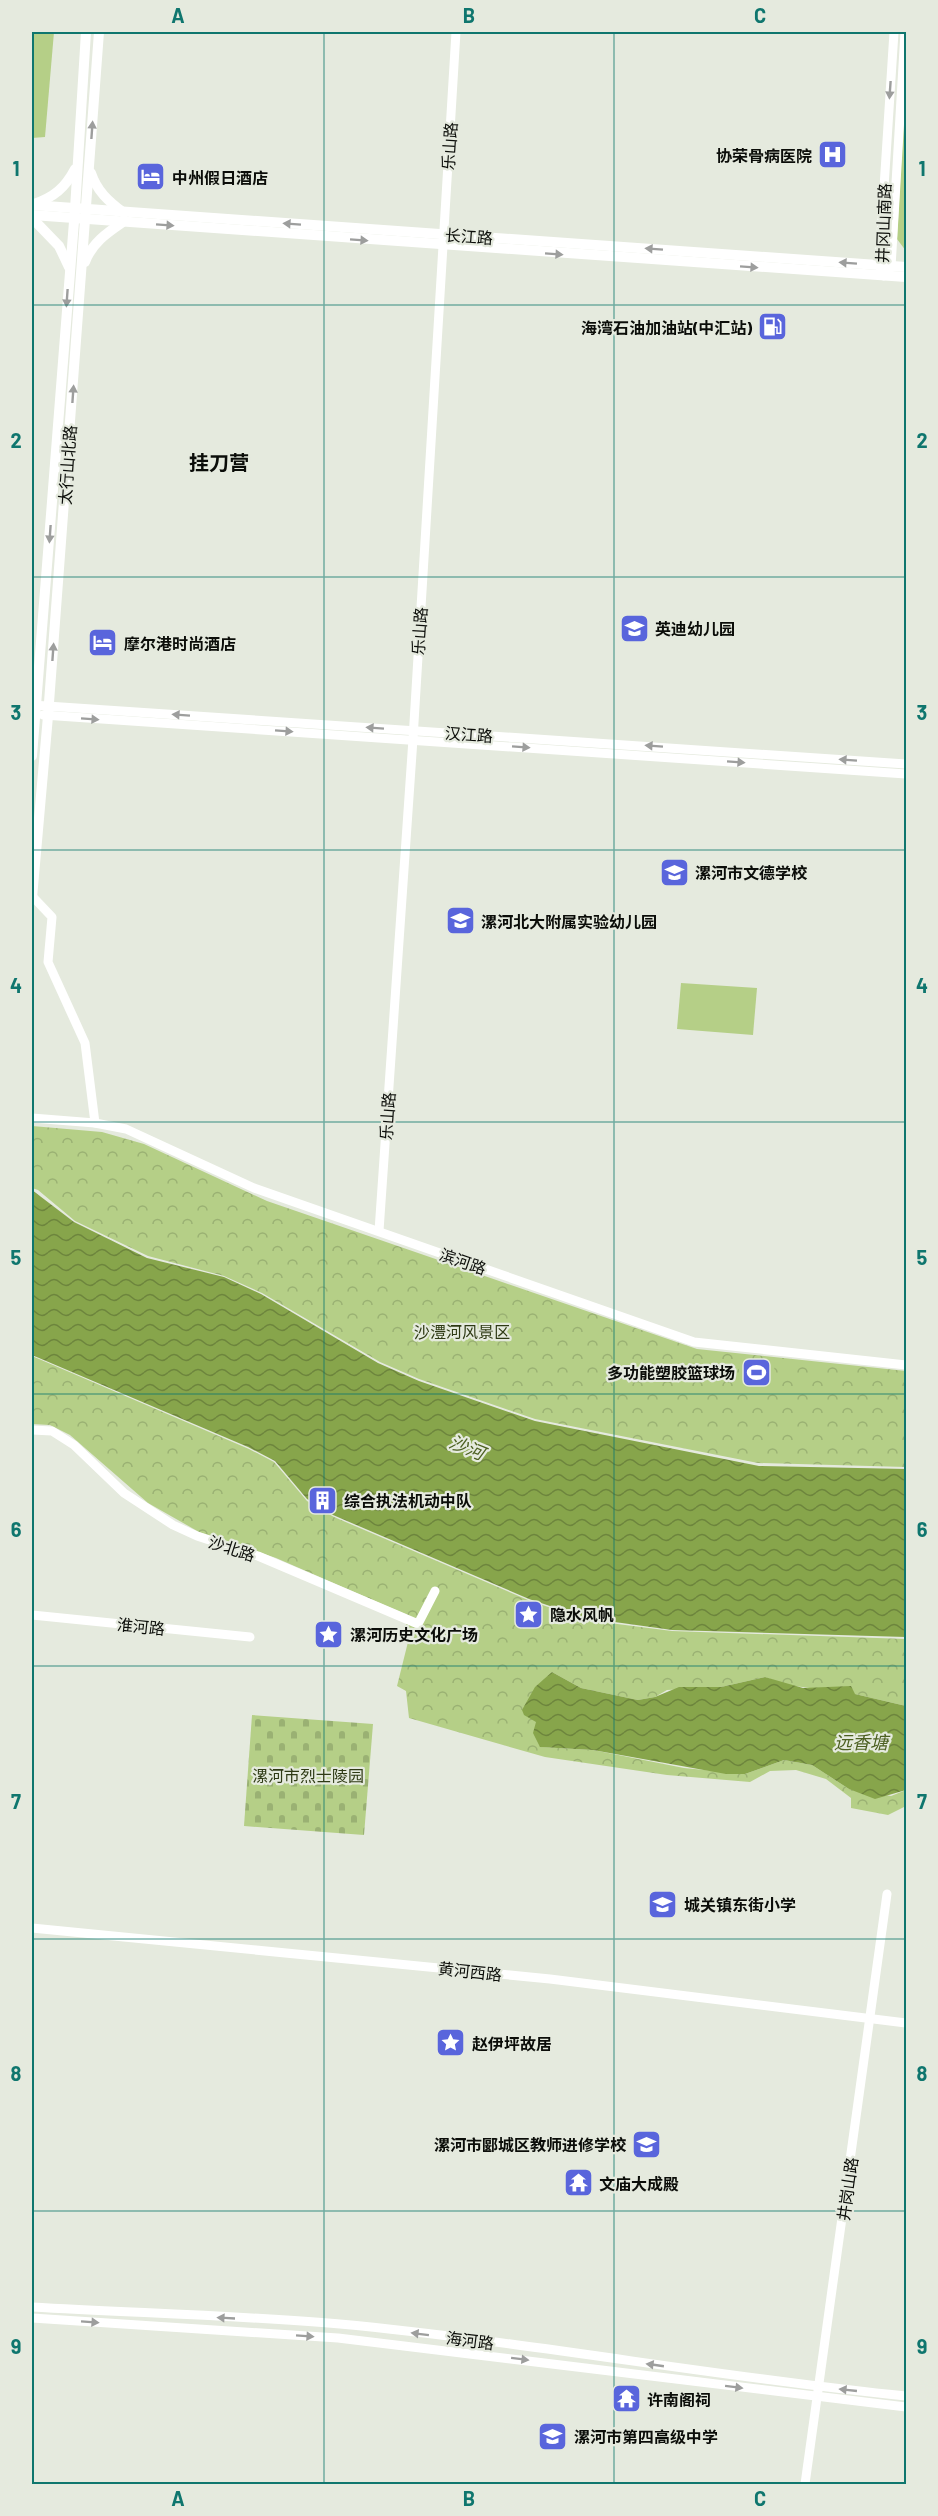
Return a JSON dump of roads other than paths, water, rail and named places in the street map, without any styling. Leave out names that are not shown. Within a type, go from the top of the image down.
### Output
[{"type":"main road","name":"太行山北路","points":[[32,897],[49,711],[82,270],[77,166],[86,32]]},
{"type":"main road","name":"太行山北路","points":[[32,756],[70,268],[89,168],[99,32]]},
{"type":"main road","points":[[32,205],[52,197],[66,186],[77,166]]},
{"type":"main road","points":[[82,270],[89,252],[123,218],[95,186],[89,168]]},
{"type":"main road","name":"长江路","points":[[32,205],[80,214],[443,246],[885,269],[906,267]]},
{"type":"main road","name":"长江路","points":[[32,217],[80,214]]},
{"type":"main road","points":[[32,217],[59,246],[70,268]]},
{"type":"main road","name":"长江路","points":[[123,218],[443,234],[885,269],[906,277]]},
{"type":"street","name":"乐山路","points":[[379,1231],[413,735],[456,32]]},
{"type":"street","name":"井冈山南路","points":[[885,269],[894,32]]},
{"type":"street","name":"井冈山南路","points":[[885,269],[905,32]]},
{"type":"street","name":"汉江路","points":[[34,710],[906,764]]},
{"type":"street","name":"汉江路","points":[[413,735],[906,774]]},
{"type":"street","points":[[32,897],[52,917],[48,962],[85,1043],[95,1123]]},
{"type":"street","name":"滨河路","points":[[32,1118],[95,1123],[126,1130],[224,1176],[694,1342],[906,1365]]},
{"type":"street","name":"沙北路","points":[[32,1430],[52,1431],[74,1445],[124,1493],[165,1520],[197,1536],[258,1556],[418,1624],[435,1590]]},
{"type":"street","name":"淮河路","points":[[32,1616],[250,1637]]},
{"type":"street","name":"井岗山路","points":[[805,2484],[887,1894]]},
{"type":"street","name":"黄河西路","points":[[32,1928],[550,1978],[906,2023]]},
{"type":"street","name":"海河路","points":[[32,2307],[339,2324],[543,2349],[818,2387],[906,2396]]},
{"type":"street","name":"海河路","points":[[32,2318],[338,2338],[906,2407]]},
{"type":"water","name":"沙河","points":[[32,1190],[74,1222],[147,1258],[224,1277],[261,1294],[378,1363],[419,1381],[535,1421],[759,1466],[906,1469],[906,1637],[672,1630],[586,1618],[529,1599],[333,1515],[307,1499],[275,1461],[248,1447],[32,1355]]},
{"type":"water","name":"远香塘","points":[[552,1672],[581,1688],[638,1700],[655,1697],[679,1687],[721,1687],[765,1677],[803,1688],[851,1686],[855,1694],[906,1706],[906,1790],[875,1799],[849,1789],[812,1765],[784,1760],[745,1774],[726,1774],[593,1750],[540,1747],[533,1733],[536,1722],[524,1715],[522,1710],[535,1687]]},
{"type":"place","name":"协荣骨病医院","points":[[833,155]]},
{"type":"place","name":"中州假日酒店","points":[[151,177]]},
{"type":"place","name":"海湾石油加油站(中汇站)","points":[[773,327]]},
{"type":"place","name":"英迪幼儿园","points":[[634,628]]},
{"type":"place","name":"摩尔港时尚酒店","points":[[103,643]]},
{"type":"place","name":"漯河市文德学校","points":[[674,872]]},
{"type":"place","name":"漯河北大附属实验幼儿园","points":[[460,921]]},
{"type":"place","name":"多功能塑胶篮球场","points":[[756,1372]]},
{"type":"place","name":"综合执法机动中队","points":[[323,1500]]},
{"type":"place","name":"隐水风帆","points":[[529,1614]]},
{"type":"place","name":"漯河历史文化广场","points":[[329,1634]]},
{"type":"place","name":"城关镇东街小学","points":[[663,1904]]},
{"type":"place","name":"赵伊坪故居","points":[[451,2043]]},
{"type":"place","name":"漯河市郾城区教师进修学校","points":[[647,2144]]},
{"type":"place","name":"文庙大成殿","points":[[578,2183]]},
{"type":"place","name":"许南阁祠","points":[[626,2399]]},
{"type":"place","name":"漯河市第四高级中学","points":[[553,2436]]},
{"type":"district","name":"挂刀营","points":[[219,462]]},
{"type":"park label","name":"沙澧河风景区","points":[[462,1331]]},
{"type":"park label","name":"漯河市烈士陵园","points":[[308,1775]]}]
